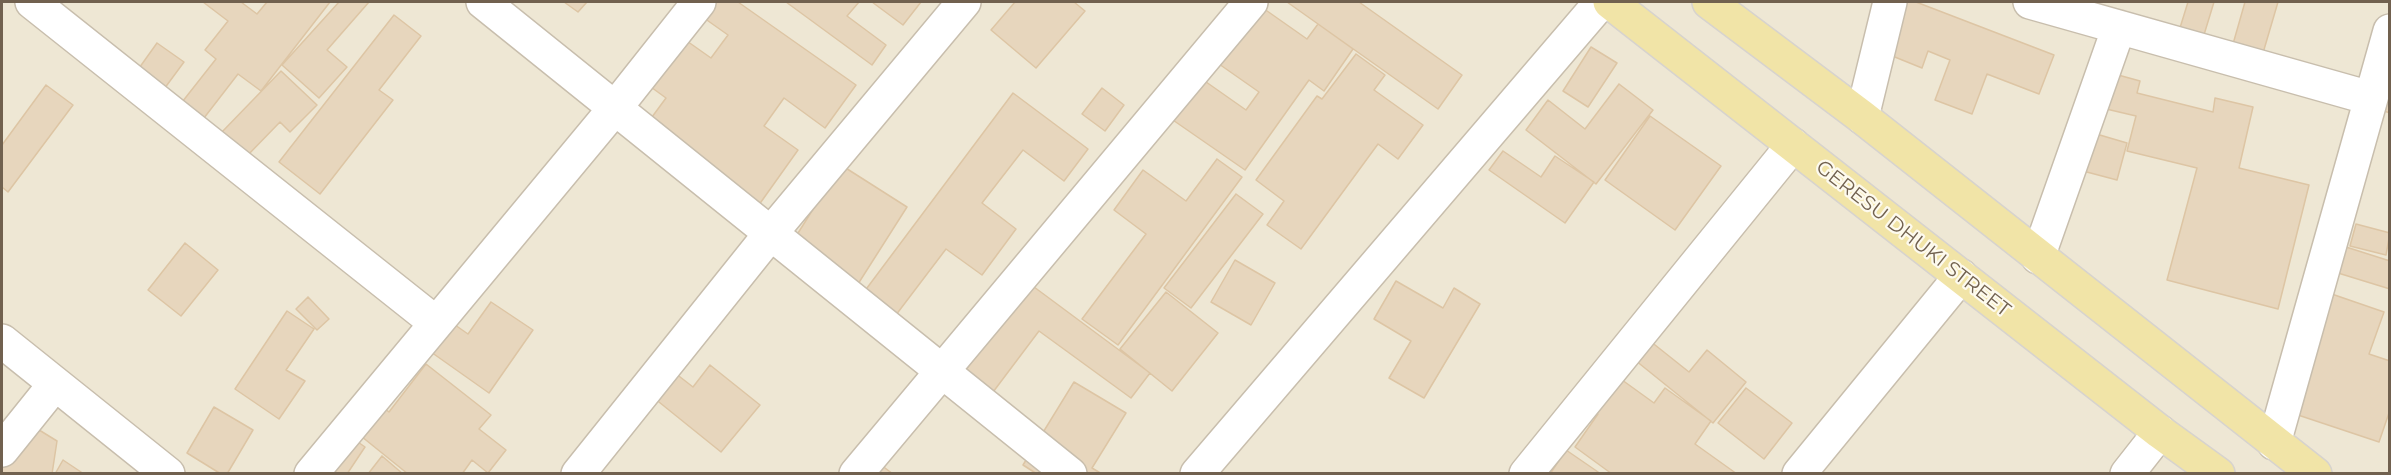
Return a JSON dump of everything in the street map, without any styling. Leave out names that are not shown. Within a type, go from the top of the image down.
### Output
[{"type":"main road","name":"GERESU DHUKI STREET","points":[[1610,2],[2160,432],[2218,474]]},
{"type":"main road","points":[[1708,2],[1862,117],[2315,474]]},
{"type":"street","points":[[32,2],[436,323]]},
{"type":"street","points":[[483,2],[1070,474]]},
{"type":"street","points":[[311,474],[615,108],[699,2]]},
{"type":"street","points":[[578,474],[771,233],[964,2]]},
{"type":"street","points":[[856,474],[1251,2]]},
{"type":"street","points":[[1197,474],[1601,2]]},
{"type":"street","points":[[1862,117],[1890,2]]},
{"type":"street","points":[[2030,2],[2370,98]]},
{"type":"street","points":[[2038,256],[2119,27]]},
{"type":"street","points":[[2274,443],[2390,31]]},
{"type":"street","points":[[1526,474],[1793,145]]},
{"type":"street","points":[[1799,474],[1961,276]]},
{"type":"street","points":[[2,341],[168,474]]},
{"type":"street","points":[[2,450],[55,384]]},
{"type":"street","points":[[2127,474],[2160,432]]},
{"type":"shaded area","points":[[2,2],[2389,2],[2389,473],[2,473]]},
{"type":"building","points":[[203,2],[241,2],[257,14],[267,2],[330,2],[261,91],[238,74],[197,127],[175,111],[216,59],[205,50],[228,21]]},
{"type":"building","points":[[339,2],[369,2],[327,50],[347,67],[319,98],[282,65]]},
{"type":"building","points":[[564,2],[587,2],[578,12]]},
{"type":"building","points":[[716,2],[738,2],[856,85],[825,128],[784,98],[764,126],[798,150],[751,216],[638,136],[666,98],[633,74],[667,27],[711,58],[728,35],[704,18]]},
{"type":"building","points":[[786,2],[859,2],[847,16],[886,45],[872,65]]},
{"type":"building","points":[[872,2],[921,2],[903,25]]},
{"type":"building","points":[[1015,2],[1074,2],[1085,11],[1036,68],[991,30]]},
{"type":"building","points":[[1287,2],[1359,2],[1462,75],[1438,109]]},
{"type":"building","points":[[1894,2],[1916,2],[2054,55],[2039,94],[1987,74],[1972,114],[1935,100],[1950,60],[1928,51],[1922,68],[1875,49]]},
{"type":"building","points":[[2188,2],[2214,2],[2203,38],[2179,31]]},
{"type":"building","points":[[2245,2],[2278,2],[2263,53],[2233,44]]},
{"type":"building","points":[[1260,6],[1307,39],[1318,24],[1353,49],[1324,91],[1309,80],[1245,170],[1170,118],[1199,77],[1246,110],[1259,92],[1219,64]]},
{"type":"building","points":[[394,15],[421,36],[379,90],[393,100],[320,194],[279,162]]},
{"type":"building","points":[[157,43],[184,62],[153,104],[127,85]]},
{"type":"building","points":[[1591,47],[1617,63],[1588,107],[1563,91]]},
{"type":"building","points":[[1356,54],[1385,75],[1374,90],[1423,125],[1398,159],[1378,144],[1301,249],[1267,225],[1284,201],[1256,180],[1317,96],[1322,99]]},
{"type":"building","points":[[281,71],[317,105],[290,132],[280,122],[245,158],[220,134]]},
{"type":"building","points":[[2111,73],[2140,81],[2137,93],[2213,112],[2215,98],[2253,107],[2239,168],[2309,185],[2278,309],[2167,280],[2197,168],[2127,151],[2136,116],[2102,108]]},
{"type":"building","points":[[1619,84],[1653,110],[1596,184],[1526,130],[1548,100],[1585,129]]},
{"type":"building","points":[[46,85],[73,105],[8,192],[2,187],[2,145]]},
{"type":"building","points":[[1102,88],[1124,105],[1105,131],[1082,114]]},
{"type":"building","points":[[1013,93],[1088,149],[1064,181],[1023,150],[982,203],[1016,229],[982,275],[946,249],[883,332],[852,308]]},
{"type":"building","points":[[2390,95],[2390,113],[2384,111]]},
{"type":"building","points":[[1650,116],[1721,166],[1675,230],[1605,180]]},
{"type":"building","points":[[2093,133],[2127,143],[2117,180],[2083,171]]},
{"type":"building","points":[[1503,151],[1541,177],[1555,156],[1594,182],[1565,223],[1489,170]]},
{"type":"building","points":[[1217,159],[1242,177],[1118,345],[1082,319],[1146,234],[1114,210],[1143,170],[1186,201]]},
{"type":"building","points":[[841,165],[907,207],[858,284],[793,241]]},
{"type":"building","points":[[1236,194],[1263,214],[1191,308],[1164,288]]},
{"type":"building","points":[[2356,224],[2390,233],[2386,255],[2350,246]]},
{"type":"building","points":[[185,243],[218,270],[181,316],[148,290]]},
{"type":"building","points":[[2346,247],[2390,261],[2390,289],[2338,273]]},
{"type":"building","points":[[1235,260],[1275,283],[1251,325],[1211,302]]},
{"type":"building","points":[[1396,281],[1443,308],[1454,288],[1480,304],[1424,398],[1389,378],[1411,341],[1374,319]]},
{"type":"building","points":[[1030,284],[1150,373],[1131,398],[1039,331],[978,412],[950,391]]},
{"type":"building","points":[[2323,291],[2384,312],[2369,354],[2390,361],[2390,410],[2379,442],[2283,410]]},
{"type":"building","points":[[1166,292],[1218,333],[1172,391],[1120,349]]},
{"type":"building","points":[[308,297],[329,319],[317,330],[296,309]]},
{"type":"building","points":[[491,302],[533,330],[489,393],[414,340],[435,311],[468,334]]},
{"type":"building","points":[[287,311],[314,329],[286,370],[305,381],[279,419],[235,389]]},
{"type":"building","points":[[1640,333],[1689,372],[1707,350],[1746,382],[1713,423],[1625,352]]},
{"type":"building","points":[[426,364],[491,415],[479,429],[506,450],[488,473],[472,460],[462,474],[408,474],[346,424],[368,396],[389,412]]},
{"type":"building","points":[[710,365],[760,405],[721,452],[654,398],[675,373],[693,387]]},
{"type":"building","points":[[1611,372],[1654,403],[1665,388],[1711,421],[1695,444],[1737,474],[1612,474],[1575,447],[1598,414],[1586,406]]},
{"type":"building","points":[[1074,382],[1126,413],[1092,468],[1102,474],[1037,474],[1023,465]]},
{"type":"building","points":[[1746,388],[1792,423],[1764,459],[1718,423]]},
{"type":"building","points":[[214,407],[253,430],[227,474],[221,474],[187,453]]},
{"type":"building","points":[[18,417],[57,441],[52,474],[2,474],[2,443]]},
{"type":"building","points":[[341,430],[365,447],[347,474],[324,474]]},
{"type":"building","points":[[1566,450],[1601,474],[1550,474]]},
{"type":"building","points":[[382,456],[403,474],[368,474]]},
{"type":"building","points":[[63,460],[84,474],[55,474]]},
{"type":"building","points":[[881,465],[893,474],[875,474]]}]
